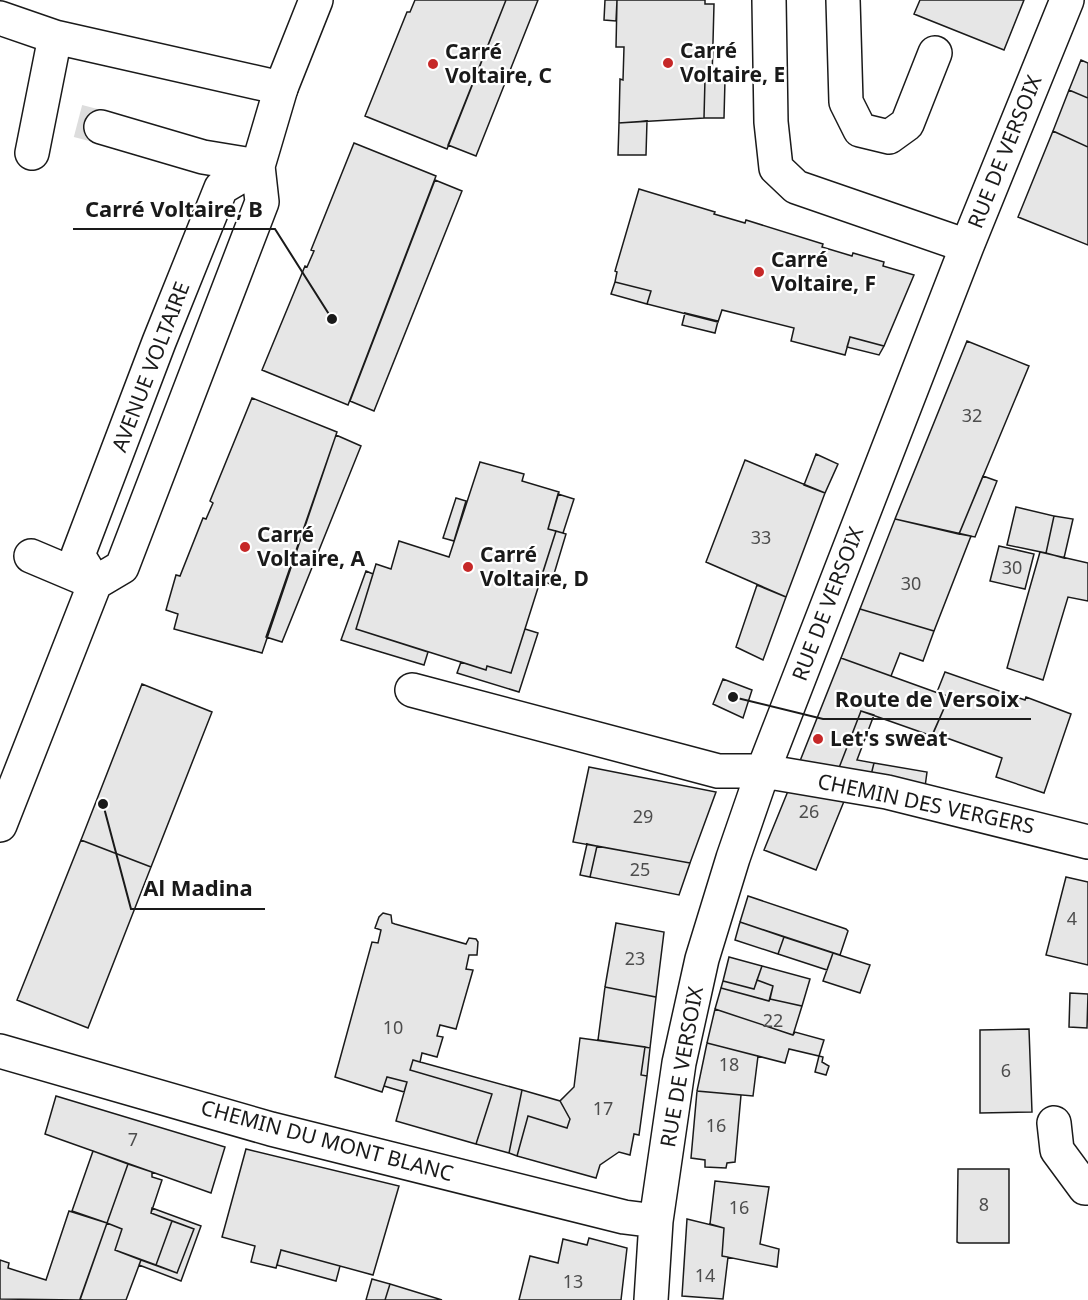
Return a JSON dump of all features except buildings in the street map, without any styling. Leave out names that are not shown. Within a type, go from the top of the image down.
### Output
[{"type":"street","name":"AVENUE VOLTAIRE","points":[[258,166],[222,188],[159,342],[78,555],[95,583],[122,567],[262,202],[258,166],[281,88],[316,0]]},
{"type":"street","points":[[769,0],[771,122],[776,168],[796,187],[967,246]]},
{"type":"street","points":[[843,0],[846,102],[860,130],[889,137],[907,124],[936,53]]},
{"type":"street","name":"RUE DE VERSOIX","points":[[651,1300],[656,1221],[679,1063],[702,959],[733,858],[763,771],[967,246],[1067,0]]},
{"type":"street","points":[[0,18],[56,37],[281,88]]},
{"type":"street","points":[[32,153],[56,37]]},
{"type":"street","points":[[101,127],[203,157],[258,166]]},
{"type":"street","points":[[0,825],[95,583],[31,556]]},
{"type":"street","name":"CHEMIN DES VERGERS","points":[[412,690],[718,771],[763,771],[887,792],[1088,842]]},
{"type":"street","name":"CHEMIN DU MONT BLANC","points":[[0,1051],[271,1129],[613,1214],[656,1221]]},
{"type":"street","points":[[1054,1123],[1057,1150],[1085,1188],[1088,1188]]},
{"type":"tunnel","points":[[78,121],[101,127]]},
{"type":"place","name":"Carré Voltaire, E","points":[[668,63]]},
{"type":"place","name":"Carré Voltaire, C","points":[[433,64]]},
{"type":"place","name":"Carré Voltaire, F","points":[[759,272]]},
{"type":"place","name":"Carré Voltaire, B","points":[[332,319]]},
{"type":"place","name":"Carré Voltaire, A","points":[[245,547]]},
{"type":"place","name":"Carré Voltaire, D","points":[[468,567]]},
{"type":"place","name":"Route de Versoix","points":[[733,697]]},
{"type":"place","name":"Let's sweat","points":[[818,739]]},
{"type":"place","name":"Al Madina","points":[[103,804]]}]
